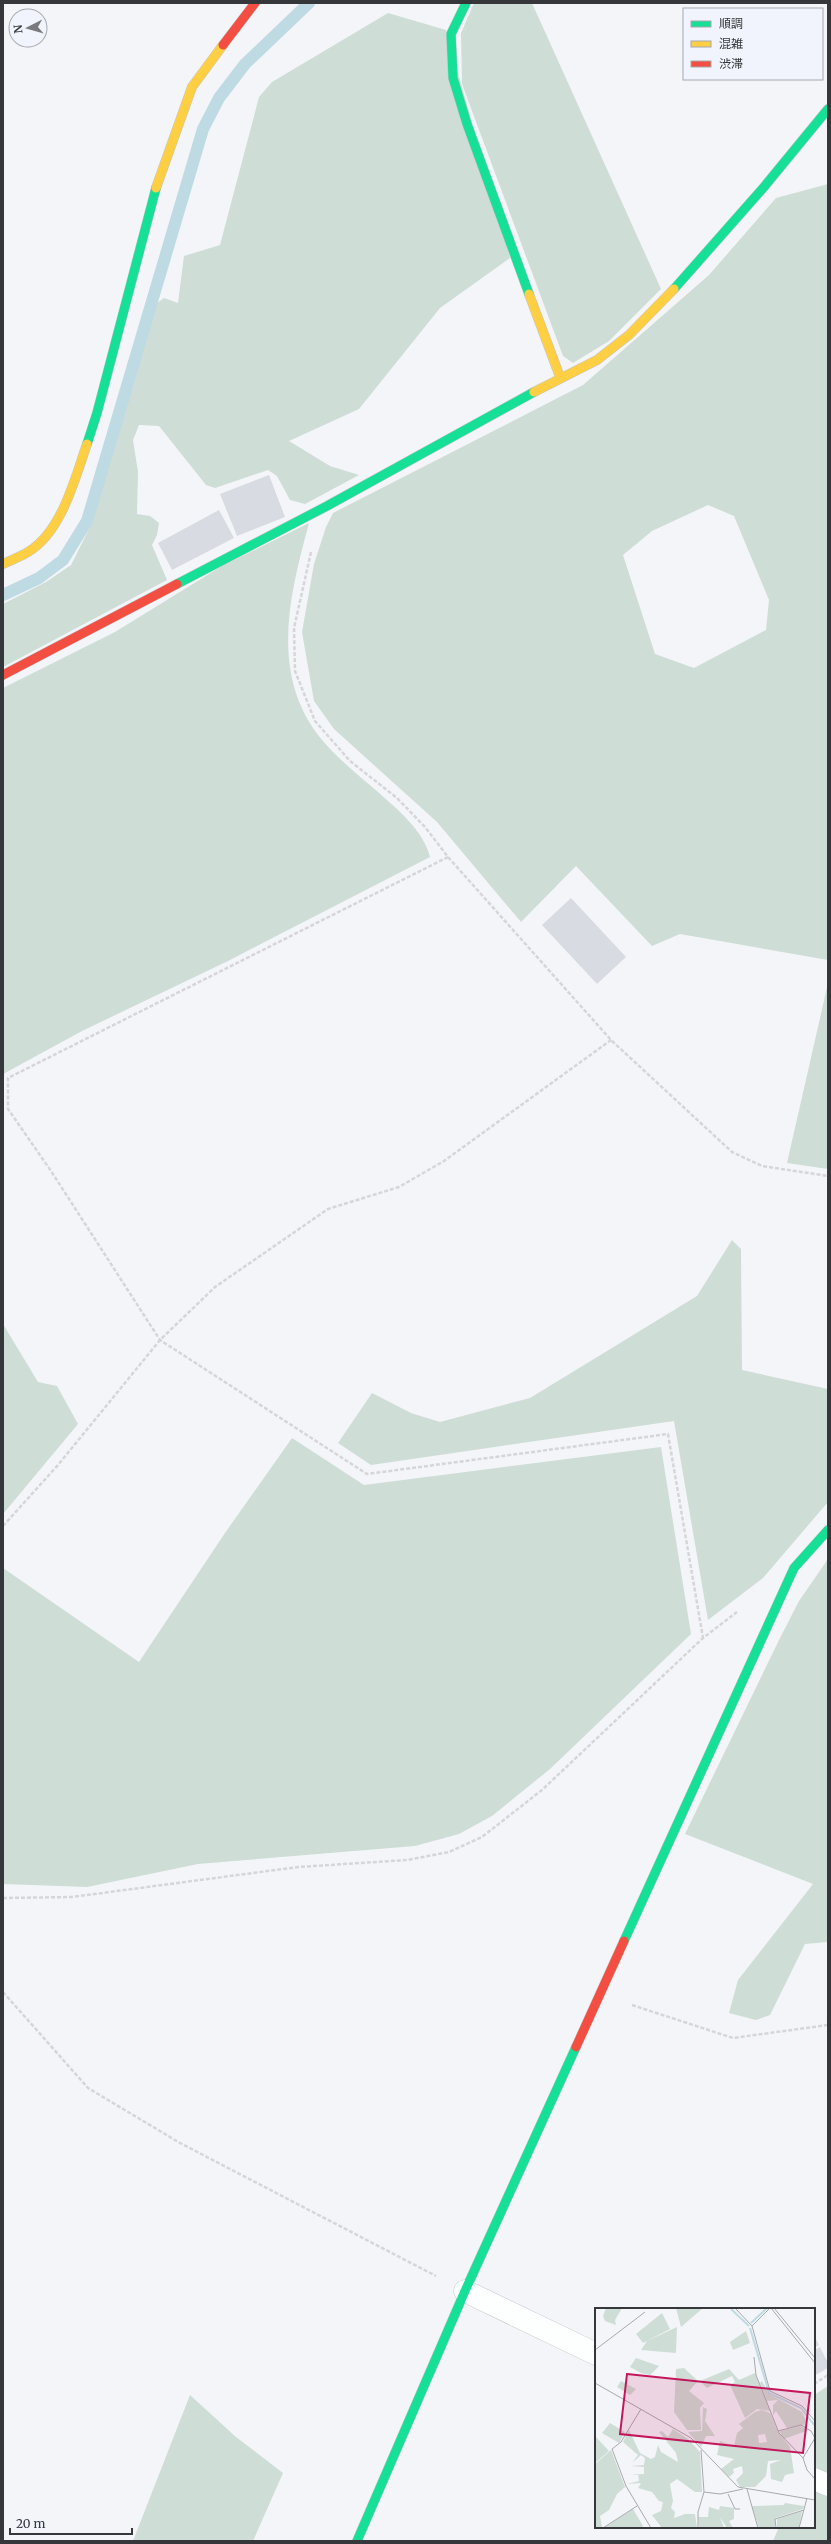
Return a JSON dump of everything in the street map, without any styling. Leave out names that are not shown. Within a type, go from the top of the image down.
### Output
[{"type":"street","points":[[3,564],[29,552],[48,534],[68,499],[97,412],[153,197],[192,87],[255,3]]},
{"type":"street","points":[[466,3],[451,34],[453,78],[467,124],[560,377]]},
{"type":"street","points":[[3,675],[326,506],[560,377],[597,360],[644,320],[674,289],[759,192],[828,109]]},
{"type":"street","points":[[357,2541],[465,2291],[794,1568],[828,1530]]},
{"type":"street","points":[[465,2291],[595,2354]]},
{"type":"street","points":[[815,2479],[828,2485]]},
{"type":"path","points":[[326,506],[313,544],[294,628],[295,671],[314,721],[350,761],[397,798],[425,827],[448,857],[611,1040],[732,1152],[762,1166],[828,1176]]},
{"type":"path","points":[[448,857],[8,1078],[8,1109],[51,1171],[160,1340],[367,1474],[668,1434],[703,1638]]},
{"type":"path","points":[[3,1526],[58,1464],[160,1340],[215,1287],[328,1209],[400,1187],[444,1161],[611,1040]]},
{"type":"path","points":[[3,1898],[72,1897],[298,1867],[407,1860],[449,1852],[482,1837],[542,1790],[703,1638],[739,1610]]},
{"type":"path","points":[[3,1992],[88,2088],[180,2143],[465,2291]]},
{"type":"path","points":[[600,1994],[733,2038],[828,2025]]},
{"type":"path","points":[[815,2383],[828,2375]]},
{"type":"shaded area","points":[[474,3],[532,3],[661,289],[609,341],[573,363],[563,356],[462,84],[461,33]]},
{"type":"shaded area","points":[[388,13],[446,30],[510,258],[440,308],[359,409],[289,441],[330,466],[359,475],[305,504],[290,500],[277,476],[268,470],[215,488],[206,485],[159,426],[139,425],[133,440],[138,472],[137,514],[150,516],[159,523],[157,535],[152,545],[167,580],[3,667],[3,604],[46,582],[71,565],[92,523],[157,303],[164,298],[178,303],[184,256],[220,245],[259,97],[272,82]]},
{"type":"shaded area","points":[[828,184],[828,960],[680,934],[652,946],[576,866],[521,922],[437,822],[334,729],[314,701],[302,632],[314,564],[326,527],[333,513],[583,385],[709,275],[776,198]],"holes":[[[708,505],[734,516],[769,600],[766,630],[694,668],[655,654],[623,555],[652,531]]]},
{"type":"shaded area","points":[[309,523],[296,574],[288,627],[292,679],[300,704],[313,728],[327,746],[394,806],[416,830],[427,847],[430,857],[228,961],[82,1031],[5,1073],[3,1076],[3,688],[115,632],[222,566]]},
{"type":"shaded area","points":[[828,983],[828,1169],[787,1163]]},
{"type":"shaded area","points":[[732,1240],[741,1249],[742,1370],[828,1389],[828,1502],[763,1578],[708,1620],[674,1421],[371,1465],[338,1443],[372,1393],[411,1413],[440,1422],[530,1398],[697,1296]]},
{"type":"shaded area","points":[[3,1324],[38,1382],[57,1386],[78,1424],[3,1514]]},
{"type":"shaded area","points":[[292,1438],[364,1485],[661,1447],[691,1634],[550,1769],[492,1816],[459,1834],[415,1846],[198,1864],[87,1887],[3,1884],[3,1568],[139,1662],[225,1533]]},
{"type":"shaded area","points":[[828,1559],[828,1942],[805,1944],[770,2015],[756,2020],[729,2013],[738,1980],[813,1884],[685,1834],[799,1601]]},
{"type":"shaded area","points":[[828,2386],[828,2474],[815,2467],[815,2394]]},
{"type":"shaded area","points":[[190,2395],[236,2437],[283,2473],[253,2541],[133,2541]]},
{"type":"shaded area","points":[[815,2491],[828,2497],[828,2541],[773,2541],[779,2528],[815,2528]]},
{"type":"building","points":[[269,475],[285,517],[237,536],[220,494]]},
{"type":"building","points":[[219,510],[234,538],[172,570],[158,543]]},
{"type":"building","points":[[571,898],[626,957],[597,984],[542,925]]},
{"type":"building","points":[[815,2337],[819,2345],[815,2347]]},
{"type":"building","points":[[820,2347],[828,2363],[828,2368],[815,2375],[815,2350]]},
{"type":"waterway","points":[[3,595],[39,578],[63,560],[87,521],[203,129],[219,98],[245,64],[309,3]]},
{"type":"traffic: fast","points":[[466,3],[451,34],[453,78],[467,124],[529,294]]},
{"type":"traffic: fast","points":[[674,289],[764,187],[828,109]]},
{"type":"traffic: fast","points":[[87,444],[97,413],[156,188]]},
{"type":"traffic: fast","points":[[177,584],[327,506],[534,392]]},
{"type":"traffic: fast","points":[[624,1941],[794,1568],[828,1530]]},
{"type":"traffic: fast","points":[[357,2541],[465,2291],[576,2047]]},
{"type":"traffic: slow","points":[[156,188],[192,87],[223,45]]},
{"type":"traffic: slow","points":[[534,392],[597,360],[629,335],[674,289]]},
{"type":"traffic: slow","points":[[529,294],[560,377]]},
{"type":"traffic: slow","points":[[3,564],[28,552],[40,543],[50,531],[66,503],[87,444]]},
{"type":"traffic: jam","points":[[223,45],[255,3]]},
{"type":"traffic: jam","points":[[3,675],[177,584]]},
{"type":"traffic: jam","points":[[576,2047],[624,1941]]}]
